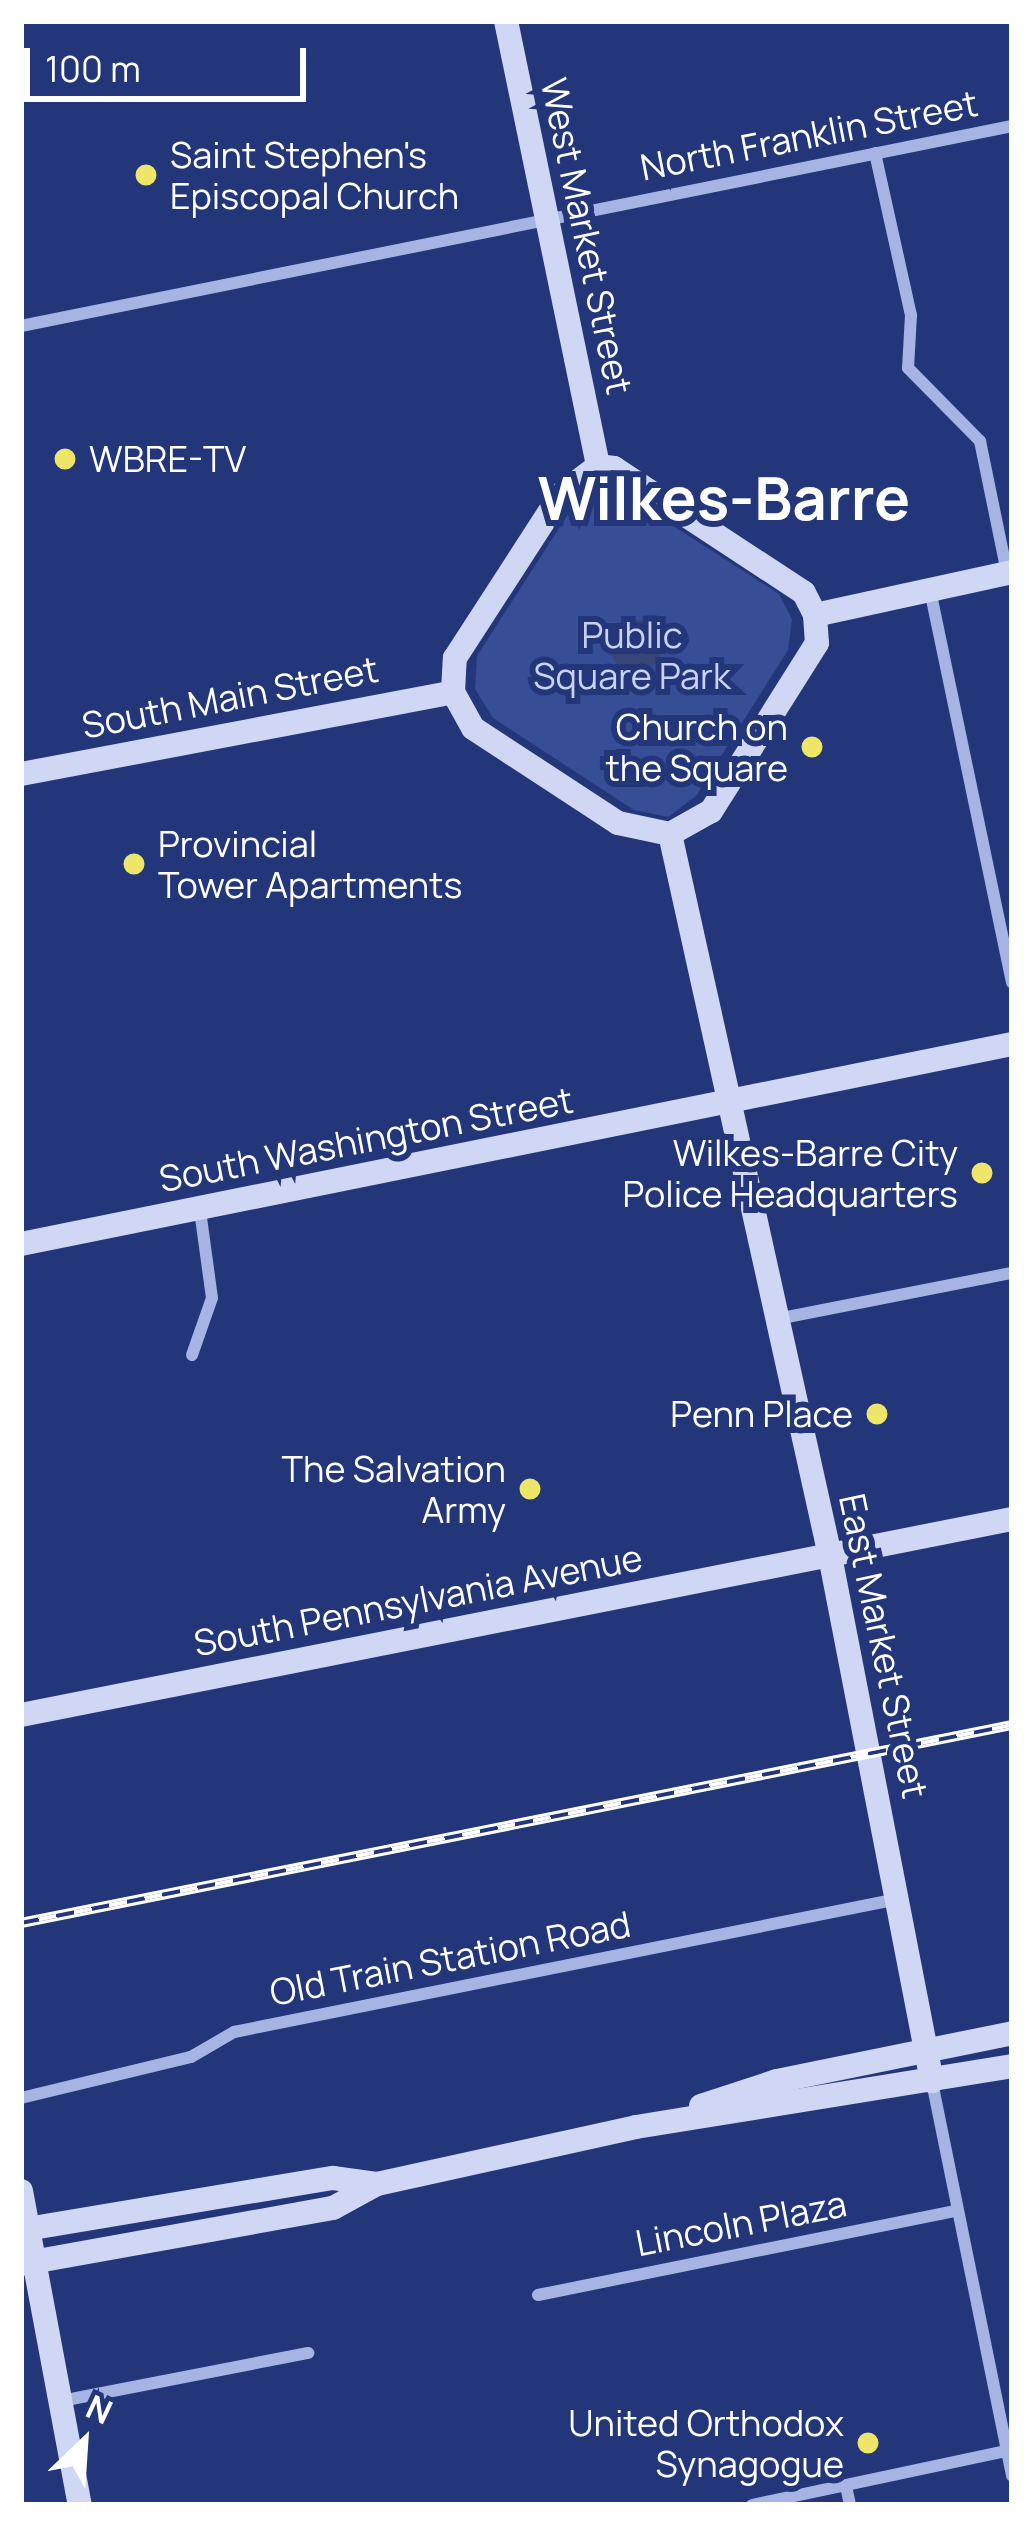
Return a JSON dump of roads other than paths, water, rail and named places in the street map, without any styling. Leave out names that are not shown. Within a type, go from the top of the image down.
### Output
[{"type":"main road","name":"West Market Street","points":[[506,21],[598,466]]},
{"type":"main road","points":[[598,466],[614,468],[804,593],[815,615],[817,644],[711,811],[670,834],[618,823],[491,740],[473,728],[453,692],[455,658],[561,494],[598,466]]},
{"type":"main road","points":[[815,615],[1010,573]]},
{"type":"main road","name":"South Main Street","points":[[21,774],[453,692]]},
{"type":"main road","name":"East Market Street","points":[[670,834],[830,1556],[932,2080]]},
{"type":"main road","name":"South Washington Street","points":[[21,1244],[1012,1044]]},
{"type":"main road","name":"South Pennsylvania Avenue","points":[[21,1715],[1012,1519]]},
{"type":"main road","points":[[636,2127],[778,2081],[1012,2033]]},
{"type":"main road","points":[[28,2263],[333,2208],[377,2184],[636,2127],[1012,2066]]},
{"type":"main road","points":[[24,2229],[333,2178],[377,2184]]},
{"type":"main road","points":[[21,2191],[28,2263],[80,2505]]},
{"type":"street","name":"North Franklin Street","points":[[21,326],[1012,127]]},
{"type":"street","points":[[875,153],[911,315],[908,368],[980,440],[1010,573]]},
{"type":"street","points":[[930,589],[1012,983]]},
{"type":"street","points":[[192,1355],[212,1298],[200,1210]]},
{"type":"street","points":[[776,1319],[1012,1273]]},
{"type":"street","name":"Old Train Station Road","points":[[21,2098],[191,2057],[234,2032],[899,1899]]},
{"type":"street","name":"East Market Street","points":[[932,2080],[1012,2476]]},
{"type":"street","name":"Lincoln Plaza","points":[[538,2295],[956,2211]]},
{"type":"street","points":[[60,2402],[308,2353]]},
{"type":"street","points":[[752,2505],[1009,2450]]},
{"type":"street","points":[[846,2486],[850,2505]]},
{"type":"railway","points":[[21,1923],[1012,1725]]},
{"type":"place","name":"Saint Stephen's Episcopal Church","points":[[146,175]]},
{"type":"place","name":"WBRE-TV","points":[[65,459]]},
{"type":"place","name":"Church on the Square","points":[[812,747]]},
{"type":"place","name":"Provincial Tower Apartments","points":[[134,864]]},
{"type":"place","name":"Wilkes-Barre City Police Headquarters","points":[[982,1173]]},
{"type":"place","name":"Penn Place","points":[[877,1414]]},
{"type":"place","name":"The Salvation Army","points":[[530,1489]]},
{"type":"place","name":"United Orthodox Synagogue","points":[[868,2443]]},
{"type":"district","name":"Wilkes-Barre","points":[[724,497]]},
{"type":"park label","name":"Public Square Park","points":[[632,654]]}]
